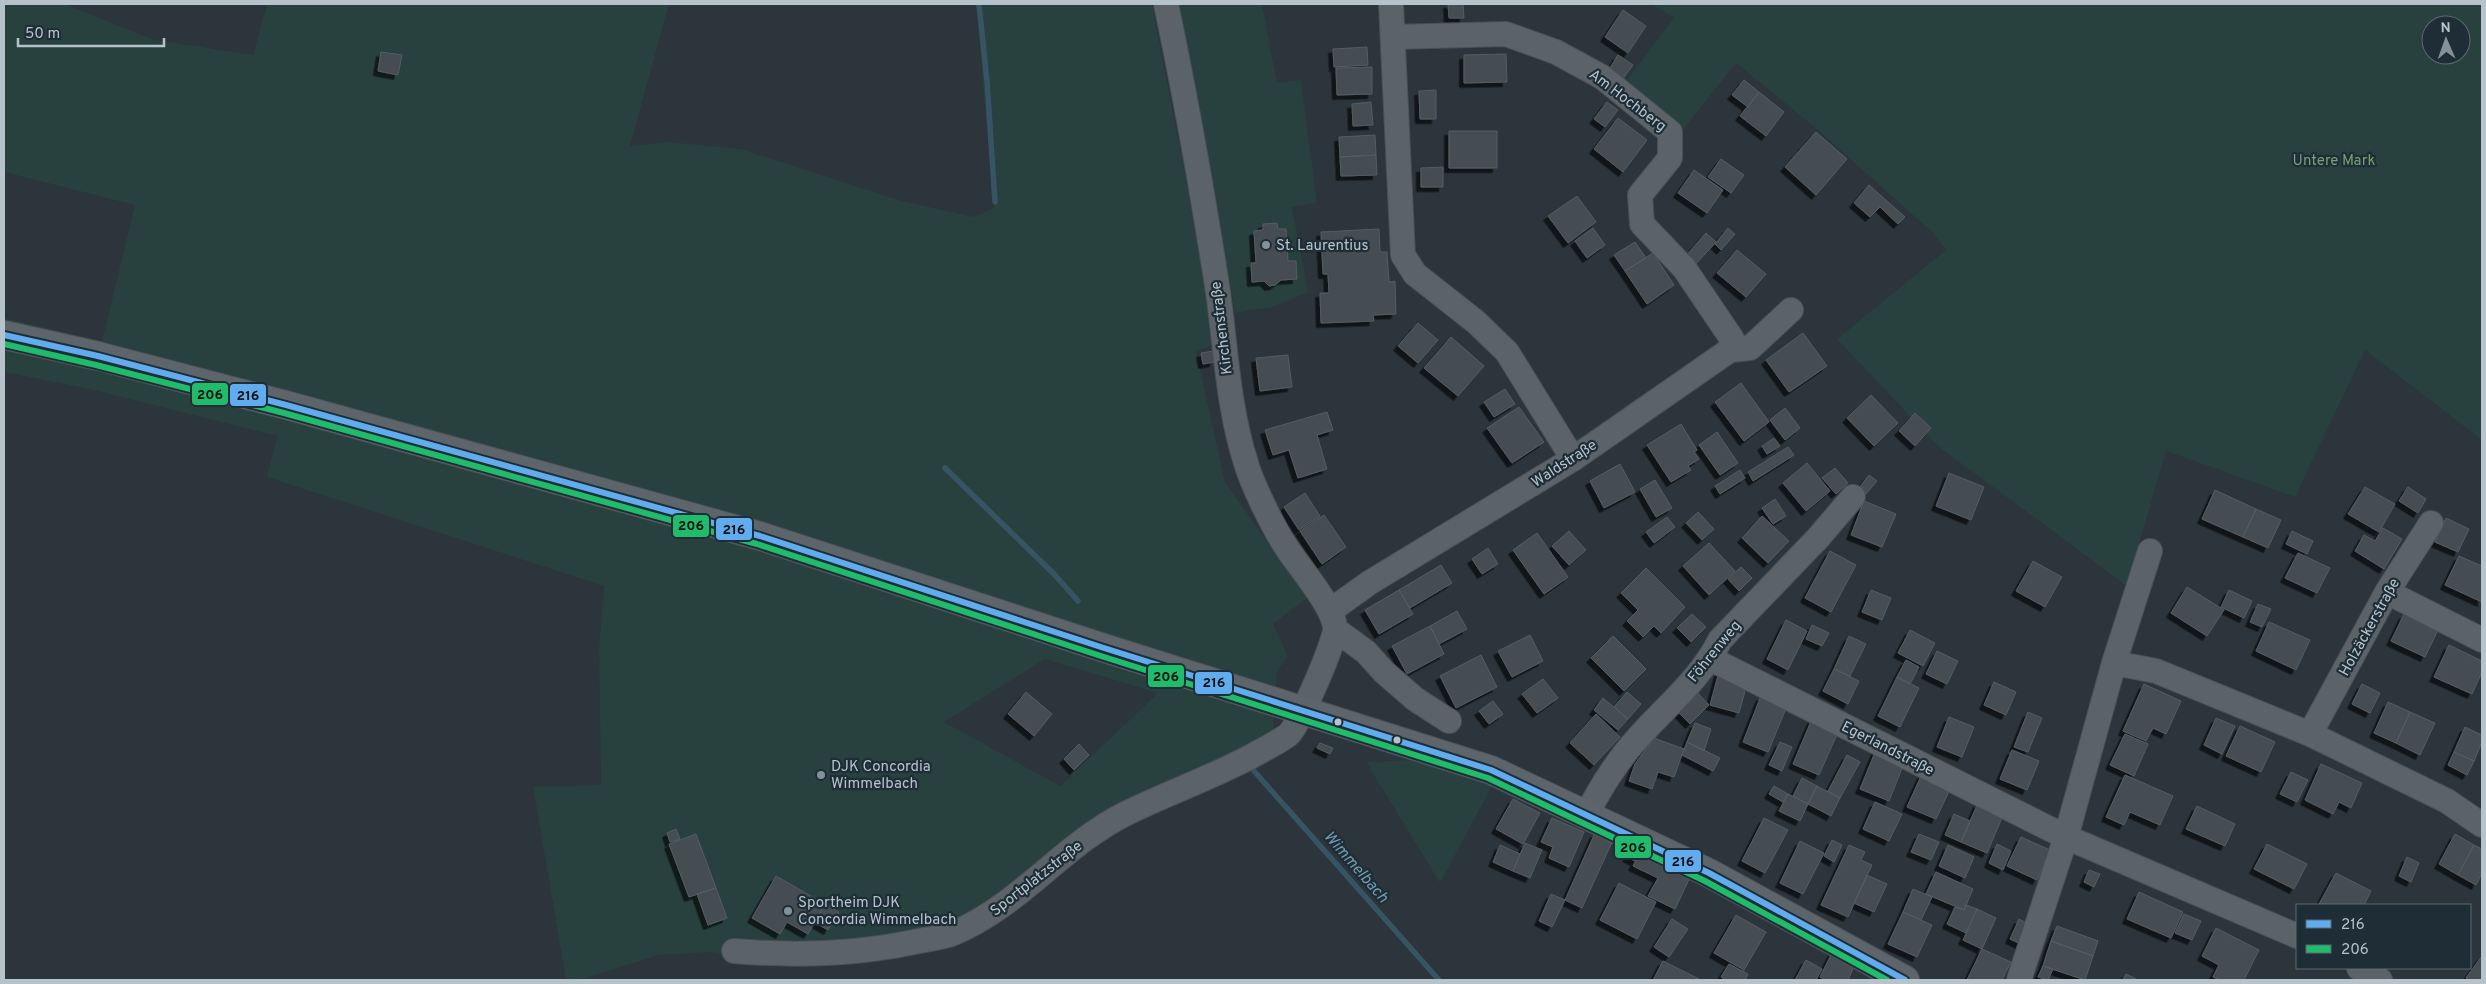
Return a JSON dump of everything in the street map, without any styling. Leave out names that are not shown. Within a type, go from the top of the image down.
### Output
[{"type":"main road","points":[[4,335],[98,356],[286,405],[716,523],[1491,770],[1708,873],[1906,980]]},
{"type":"street","name":"Kirchenstraße","points":[[1166,4],[1203,198],[1219,297],[1227,381],[1246,466],[1282,542],[1333,621],[1384,672],[1415,699],[1449,721]]},
{"type":"street","points":[[1391,4],[1404,254],[1415,274],[1476,322],[1507,352],[1573,459]]},
{"type":"street","name":"Am Hochberg","points":[[1392,37],[1506,34],[1556,52],[1602,77],[1670,132],[1670,158],[1640,195],[1642,224],[1684,268],[1732,339],[1730,350]]},
{"type":"street","name":"Waldstraße","points":[[1333,621],[1369,583],[1573,459],[1730,350],[1750,348],[1791,310]]},
{"type":"street","name":"Föhrenweg","points":[[1587,814],[1602,785],[1627,751],[1711,659],[1720,640],[1818,538],[1853,497]]},
{"type":"street","name":"Holzäckerstraße","points":[[2310,734],[2387,592],[2431,522]]},
{"type":"street","points":[[2019,980],[2066,837],[2114,663],[2150,551]]},
{"type":"street","points":[[2387,592],[2482,640]]},
{"type":"street","points":[[1305,710],[1333,621]]},
{"type":"street","name":"Egerlandstraße","points":[[1711,659],[2066,837],[2296,936]]},
{"type":"street","points":[[2114,663],[2156,671],[2310,734],[2447,801],[2482,824]]},
{"type":"street","name":"Sportplatzstraße","points":[[734,951],[784,955],[831,954],[879,949],[952,934],[987,916],[1016,897],[1094,833],[1124,814],[1222,772],[1276,743],[1291,732],[1305,710]]},
{"type":"street","points":[[2361,969],[2380,980]]},
{"type":"green space","points":[[4,4],[65,4],[151,39],[253,55],[267,4],[669,4],[630,146],[669,142],[741,149],[902,201],[974,217],[994,208],[976,4],[1152,4],[1218,344],[1196,351],[1225,482],[1307,598],[1273,624],[1288,656],[1277,671],[1273,727],[1301,738],[1122,823],[1000,919],[775,962],[711,952],[659,955],[579,980],[566,980],[533,786],[601,785],[599,649],[604,586],[267,477],[277,436],[90,389],[4,372],[4,318],[102,341],[135,205],[4,172]],"holes":[[[1045,659],[1158,693],[1060,786],[944,722]]]},
{"type":"green space","points":[[1177,4],[1262,4],[1277,83],[1301,80],[1317,203],[1292,207],[1308,292],[1273,307],[1235,313]]},
{"type":"green space","name":"Untere Mark","points":[[1651,4],[2482,4],[2482,440],[2365,350],[2295,497],[2166,451],[2127,586],[1939,447],[1837,339],[1946,250],[1932,232],[1818,130],[1736,63],[1682,131],[1624,84],[1674,18]]},
{"type":"green space","points":[[1416,760],[1492,786],[1440,883],[1366,762]]},
{"type":"building","points":[[1448,4],[1463,4],[1464,18],[1449,18]]},
{"type":"building","points":[[1623,10],[1646,26],[1628,53],[1605,37]]},
{"type":"building","points":[[1367,47],[1368,65],[1334,67],[1333,49]]},
{"type":"building","points":[[381,52],[402,55],[398,75],[378,71]]},
{"type":"building","points":[[1506,54],[1507,82],[1464,83],[1464,55]]},
{"type":"building","points":[[1618,55],[1633,65],[1622,80],[1608,71]]},
{"type":"building","points":[[1372,67],[1372,94],[1337,95],[1336,68]]},
{"type":"building","points":[[1744,80],[1759,92],[1748,107],[1732,95]]},
{"type":"building","points":[[1436,90],[1436,119],[1420,119],[1419,91]]},
{"type":"building","points":[[1759,92],[1784,112],[1766,136],[1740,116]]},
{"type":"building","points":[[1371,102],[1373,125],[1353,126],[1352,104]]},
{"type":"building","points":[[1607,102],[1618,110],[1605,127],[1594,119]]},
{"type":"building","points":[[1618,118],[1647,140],[1623,172],[1594,149]]},
{"type":"building","points":[[1449,131],[1497,131],[1497,168],[1449,168]]},
{"type":"building","points":[[1816,132],[1847,159],[1816,195],[1785,167]]},
{"type":"building","points":[[1375,135],[1376,155],[1340,157],[1339,137]]},
{"type":"building","points":[[1376,155],[1377,175],[1341,176],[1340,157]]},
{"type":"building","points":[[1721,159],[1744,175],[1731,193],[1708,177]]},
{"type":"building","points":[[1443,167],[1443,187],[1421,187],[1421,168]]},
{"type":"building","points":[[1694,170],[1723,190],[1707,213],[1678,193]]},
{"type":"building","points":[[1869,185],[1905,217],[1898,224],[1880,207],[1870,217],[1854,203]]},
{"type":"building","points":[[1577,196],[1596,222],[1568,243],[1548,216]]},
{"type":"building","points":[[1277,223],[1278,229],[1286,229],[1288,261],[1296,261],[1297,279],[1281,280],[1275,285],[1269,286],[1264,281],[1252,282],[1251,263],[1256,263],[1254,231],[1263,230],[1263,224]]},
{"type":"building","points":[[1593,228],[1605,245],[1587,258],[1575,241]]},
{"type":"building","points":[[1728,228],[1735,234],[1721,250],[1715,244]]},
{"type":"building","points":[[1379,229],[1380,252],[1387,252],[1389,282],[1395,281],[1396,314],[1373,315],[1374,321],[1321,323],[1320,293],[1329,293],[1328,274],[1323,274],[1321,232]]},
{"type":"building","points":[[1706,233],[1716,242],[1695,265],[1685,257]]},
{"type":"building","points":[[1635,242],[1646,258],[1625,271],[1614,255]]},
{"type":"building","points":[[1737,250],[1766,274],[1746,297],[1717,273]]},
{"type":"building","points":[[1653,253],[1674,285],[1647,304],[1625,271]]},
{"type":"building","points":[[1418,323],[1438,340],[1418,363],[1398,346]]},
{"type":"building","points":[[1803,333],[1827,366],[1789,392],[1766,360]]},
{"type":"building","points":[[1451,337],[1484,366],[1458,396],[1424,368]]},
{"type":"building","points":[[1213,351],[1214,362],[1203,364],[1201,353]]},
{"type":"building","points":[[1288,355],[1292,387],[1260,391],[1256,358]]},
{"type":"building","points":[[1741,383],[1769,422],[1744,441],[1715,402]]},
{"type":"building","points":[[1505,389],[1515,404],[1494,417],[1484,402]]},
{"type":"building","points":[[1871,395],[1898,423],[1874,446],[1847,418]]},
{"type":"building","points":[[1519,407],[1544,442],[1512,463],[1487,428]]},
{"type":"building","points":[[1785,408],[1800,428],[1785,440],[1770,420]]},
{"type":"building","points":[[1327,412],[1333,430],[1317,435],[1327,469],[1298,478],[1289,450],[1273,455],[1265,430]]},
{"type":"building","points":[[1915,413],[1931,428],[1915,446],[1899,431]]},
{"type":"building","points":[[1681,424],[1697,450],[1694,452],[1699,459],[1688,466],[1691,470],[1671,482],[1647,445]]},
{"type":"building","points":[[1717,432],[1738,463],[1720,475],[1699,445]]},
{"type":"building","points":[[1774,438],[1780,446],[1767,454],[1762,446]]},
{"type":"building","points":[[1788,447],[1794,455],[1753,481],[1748,472]]},
{"type":"building","points":[[1807,463],[1830,491],[1806,511],[1783,483]]},
{"type":"building","points":[[1620,464],[1635,492],[1604,508],[1590,481]]},
{"type":"building","points":[[1835,468],[1848,483],[1836,494],[1822,478]]},
{"type":"building","points":[[1740,470],[1745,478],[1720,494],[1715,486]]},
{"type":"building","points":[[1949,473],[1984,487],[1971,520],[1936,506]]},
{"type":"building","points":[[1869,475],[1877,481],[1866,494],[1859,488]]},
{"type":"building","points":[[1655,480],[1672,508],[1656,517],[1640,489]]},
{"type":"building","points":[[2365,487],[2395,504],[2379,532],[2348,514]]},
{"type":"building","points":[[2408,487],[2426,499],[2418,513],[2399,501]]},
{"type":"building","points":[[2215,490],[2256,509],[2243,537],[2202,519]]},
{"type":"building","points":[[1305,493],[1320,516],[1299,530],[1284,507]]},
{"type":"building","points":[[1775,499],[1786,516],[1773,524],[1762,508]]},
{"type":"building","points":[[1864,501],[1896,514],[1882,547],[1851,535]]},
{"type":"building","points":[[2256,509],[2281,520],[2268,548],[2243,537]]},
{"type":"building","points":[[1698,512],[1714,529],[1702,540],[1686,523]]},
{"type":"building","points":[[1324,515],[1346,547],[1322,564],[1300,531]]},
{"type":"building","points":[[1762,516],[1789,541],[1768,563],[1742,538]]},
{"type":"building","points":[[1667,517],[1675,527],[1654,543],[1646,532]]},
{"type":"building","points":[[2446,518],[2469,529],[2458,552],[2435,542]]},
{"type":"building","points":[[2383,528],[2402,539],[2384,569],[2355,551],[2364,535],[2375,541]]},
{"type":"building","points":[[1569,531],[1586,550],[1569,565],[1552,546]]},
{"type":"building","points":[[2292,531],[2313,541],[2307,554],[2286,544]]},
{"type":"building","points":[[1537,533],[1568,577],[1544,594],[1513,550]]},
{"type":"building","points":[[1709,543],[1735,571],[1709,595],[1683,566]]},
{"type":"building","points":[[1488,548],[1498,564],[1482,574],[1472,559]]},
{"type":"building","points":[[1830,551],[1856,565],[1831,612],[1805,598]]},
{"type":"building","points":[[2298,553],[2330,568],[2317,593],[2285,578]]},
{"type":"building","points":[[2459,556],[2482,566],[2482,602],[2445,585]]},
{"type":"building","points":[[2033,561],[2062,577],[2045,607],[2016,591]]},
{"type":"building","points":[[1441,565],[1452,583],[1410,608],[1399,590]]},
{"type":"building","points":[[1741,567],[1752,578],[1739,591],[1728,579]]},
{"type":"building","points":[[1646,568],[1685,607],[1661,633],[1654,626],[1643,637],[1627,621],[1638,610],[1621,593]]},
{"type":"building","points":[[2187,587],[2224,610],[2207,636],[2171,613]]},
{"type":"building","points":[[1399,590],[1413,614],[1379,634],[1365,610]]},
{"type":"building","points":[[1871,590],[1891,598],[1882,620],[1862,612]]},
{"type":"building","points":[[2229,590],[2252,601],[2244,618],[2221,607]]},
{"type":"building","points":[[2258,604],[2271,609],[2262,627],[2250,622]]},
{"type":"building","points":[[1457,611],[1467,629],[1439,644],[1430,626]]},
{"type":"building","points":[[1692,614],[1706,627],[1691,642],[1677,628]]},
{"type":"building","points":[[2404,614],[2438,630],[2425,657],[2391,641]]},
{"type":"building","points":[[1786,620],[1807,631],[1788,670],[1767,659]]},
{"type":"building","points":[[2269,622],[2310,640],[2296,670],[2256,651]]},
{"type":"building","points":[[1812,625],[1829,633],[1822,646],[1806,639]]},
{"type":"building","points":[[1430,626],[1444,654],[1407,674],[1392,646]]},
{"type":"building","points":[[1910,630],[1935,643],[1923,666],[1898,653]]},
{"type":"building","points":[[1530,635],[1543,661],[1512,677],[1498,651]]},
{"type":"building","points":[[1613,636],[1646,669],[1624,691],[1591,658]]},
{"type":"building","points":[[1849,636],[1866,644],[1850,676],[1834,669]]},
{"type":"building","points":[[2449,645],[2482,661],[2482,672],[2472,694],[2434,677]]},
{"type":"building","points":[[1937,651],[1958,661],[1947,684],[1926,674]]},
{"type":"building","points":[[1481,655],[1497,687],[1456,708],[1440,676]]},
{"type":"building","points":[[1906,660],[1919,667],[1910,684],[1897,677]]},
{"type":"building","points":[[1834,669],[1859,681],[1848,704],[1823,691]]},
{"type":"building","points":[[1719,672],[1748,680],[1739,713],[1710,705]]},
{"type":"building","points":[[1897,677],[1919,688],[1900,727],[1878,716]]},
{"type":"building","points":[[1543,679],[1558,698],[1537,713],[1522,694]]},
{"type":"building","points":[[1994,682],[2016,692],[2006,715],[1984,705]]},
{"type":"building","points":[[2144,684],[2181,701],[2166,734],[2153,728],[2146,741],[2123,731]]},
{"type":"building","points":[[2362,684],[2380,693],[2370,713],[2352,704]]},
{"type":"building","points":[[1026,692],[1052,714],[1034,736],[1008,714]]},
{"type":"building","points":[[1627,692],[1641,704],[1628,719],[1614,707]]},
{"type":"building","points":[[1697,692],[1709,705],[1690,724],[1678,712]]},
{"type":"building","points":[[1761,696],[1787,706],[1768,752],[1743,742]]},
{"type":"building","points":[[1603,698],[1628,719],[1618,730],[1594,710]]},
{"type":"building","points":[[1493,701],[1503,714],[1489,724],[1479,711]]},
{"type":"building","points":[[2388,702],[2410,712],[2396,743],[2374,733]]},
{"type":"building","points":[[2028,712],[2042,718],[2028,752],[2014,747]]},
{"type":"building","points":[[2410,712],[2435,723],[2420,755],[2396,743]]},
{"type":"building","points":[[1596,714],[1620,737],[1594,765],[1570,743]]},
{"type":"building","points":[[1949,717],[1974,727],[1962,757],[1937,747]]},
{"type":"building","points":[[2216,718],[2235,726],[2222,754],[2204,745]]},
{"type":"building","points":[[1812,719],[1839,730],[1819,775],[1793,764]]},
{"type":"building","points":[[1695,723],[1711,729],[1704,751],[1687,742]]},
{"type":"building","points":[[2240,726],[2275,742],[2261,772],[2226,756]]},
{"type":"building","points":[[2465,727],[2482,735],[2482,742],[2474,761],[2454,752]]},
{"type":"building","points":[[2125,734],[2148,744],[2134,776],[2110,765]]},
{"type":"building","points":[[1654,738],[1684,749],[1674,777],[1658,772],[1652,789],[1629,781],[1635,764]]},
{"type":"building","points":[[1687,742],[1720,758],[1713,771],[1682,755]]},
{"type":"building","points":[[1780,742],[1792,747],[1782,771],[1769,765]]},
{"type":"building","points":[[1320,743],[1333,748],[1330,754],[1317,748]]},
{"type":"building","points":[[1079,744],[1089,755],[1074,770],[1064,759]]},
{"type":"building","points":[[1876,750],[1905,761],[1889,801],[1860,789]]},
{"type":"building","points":[[2012,750],[2039,761],[2027,790],[2000,779]]},
{"type":"building","points":[[2454,752],[2474,761],[2467,775],[2448,765]]},
{"type":"building","points":[[1847,755],[1860,762],[1840,798],[1828,791]]},
{"type":"building","points":[[2321,764],[2362,783],[2351,808],[2339,802],[2333,814],[2305,800]]},
{"type":"building","points":[[2291,772],[2308,780],[2297,802],[2280,794]]},
{"type":"building","points":[[1922,774],[1951,787],[1936,819],[1907,807]]},
{"type":"building","points":[[2125,775],[2173,796],[2160,825],[2130,812],[2124,825],[2106,817]]},
{"type":"building","points":[[1802,778],[1817,786],[1808,804],[1793,796]]},
{"type":"building","points":[[1774,786],[1788,794],[1783,802],[1769,794]]},
{"type":"building","points":[[1817,786],[1840,798],[1831,816],[1808,804]]},
{"type":"building","points":[[1788,794],[1808,804],[1800,821],[1779,811]]},
{"type":"building","points":[[1513,799],[1540,813],[1523,844],[1496,829]]},
{"type":"building","points":[[1875,802],[1902,814],[1889,841],[1863,829]]},
{"type":"building","points":[[1978,803],[2004,813],[1987,853],[1961,842]]},
{"type":"building","points":[[2197,806],[2235,824],[2225,846],[2186,829]]},
{"type":"building","points":[[1954,814],[1970,821],[1961,842],[1945,835]]},
{"type":"building","points":[[1552,818],[1584,832],[1569,867],[1549,858],[1553,847],[1541,842]]},
{"type":"building","points":[[1764,818],[1788,830],[1765,873],[1742,861]]},
{"type":"building","points":[[676,829],[680,839],[670,842],[667,833]]},
{"type":"building","points":[[1595,833],[1613,840],[1582,908],[1565,900]]},
{"type":"building","points":[[696,834],[716,888],[689,897],[669,844]]},
{"type":"building","points":[[1919,834],[1939,842],[1931,860],[1911,852]]},
{"type":"building","points":[[2455,834],[2474,845],[2458,875],[2439,864]]},
{"type":"building","points":[[2021,837],[2050,850],[2037,880],[2007,866]]},
{"type":"building","points":[[1832,840],[1842,845],[1834,862],[1824,856]]},
{"type":"building","points":[[1800,841],[1824,853],[1803,894],[1780,883]]},
{"type":"building","points":[[1525,843],[1542,850],[1530,878],[1513,871]]},
{"type":"building","points":[[1997,844],[2011,851],[2003,870],[1989,863]]},
{"type":"building","points":[[2267,844],[2307,864],[2294,889],[2254,869]]},
{"type":"building","points":[[1500,845],[1520,854],[1513,871],[1493,862]]},
{"type":"building","points":[[1633,845],[1642,849],[1635,861],[1627,857]]},
{"type":"building","points":[[1849,845],[1865,852],[1861,860],[1872,865],[1848,917],[1821,905]]},
{"type":"building","points":[[1948,845],[1974,857],[1965,878],[1939,866]]},
{"type":"building","points":[[2474,845],[2482,849],[2482,873],[2476,885],[2458,875]]},
{"type":"building","points":[[1642,849],[1692,873],[1675,909],[1648,896],[1658,878],[1633,866]]},
{"type":"building","points":[[2407,857],[2419,863],[2411,882],[2399,876]]},
{"type":"building","points":[[2089,870],[2100,874],[2094,887],[2084,882]]},
{"type":"building","points":[[1936,872],[1973,889],[1964,910],[1926,894]]},
{"type":"building","points":[[2336,873],[2371,891],[2364,904],[2319,904]]},
{"type":"building","points":[[1867,875],[1887,884],[1874,912],[1854,903]]},
{"type":"building","name":"Sportheim DJK Concordia Wimmelbach","points":[[776,876],[825,904],[808,934],[787,922],[780,934],[752,918]]},
{"type":"building","points":[[1619,883],[1656,902],[1637,939],[1600,920]]},
{"type":"building","points":[[716,888],[727,918],[708,925],[697,894]]},
{"type":"building","points":[[1913,889],[1932,897],[1921,920],[1903,912]]},
{"type":"building","points":[[2139,892],[2183,912],[2171,938],[2127,919]]},
{"type":"building","points":[[1551,894],[1565,900],[1552,927],[1539,921]]},
{"type":"building","points":[[825,904],[839,912],[828,930],[814,922]]},
{"type":"building","points":[[1966,905],[1977,909],[1966,933],[1947,924],[1955,907],[1964,910]]},
{"type":"building","points":[[1977,909],[1996,918],[1982,949],[1963,940]]},
{"type":"building","points":[[1903,912],[1932,925],[1917,957],[1888,944]]},
{"type":"building","points":[[2184,914],[2201,921],[2192,940],[2175,933]]},
{"type":"building","points":[[1736,915],[1766,932],[1744,970],[1714,953]]},
{"type":"building","points":[[1672,919],[1688,929],[1669,957],[1654,947]]},
{"type":"building","points":[[2019,919],[2034,927],[2025,946],[2010,939]]},
{"type":"building","points":[[2057,926],[2098,941],[2093,956],[2051,941]]},
{"type":"building","points":[[2216,928],[2259,950],[2244,980],[2220,980],[2213,977],[2219,965],[2202,956]]},
{"type":"building","points":[[2051,941],[2093,956],[2085,980],[2043,966]]},
{"type":"building","points":[[1982,949],[2011,962],[2002,980],[1967,980]]},
{"type":"building","points":[[1833,951],[1856,962],[1848,980],[1826,980],[1820,977]]},
{"type":"building","points":[[2482,956],[2482,980],[2469,980],[2466,978]]},
{"type":"building","points":[[1806,960],[1822,969],[1816,980],[1795,980]]},
{"type":"building","points":[[1663,961],[1701,980],[1653,980]]},
{"type":"building","points":[[1729,964],[1748,974],[1745,980],[1726,980],[1721,977]]},
{"type":"building","points":[[2043,966],[2053,969],[2048,980],[2038,977]]},
{"type":"building","points":[[2126,974],[2138,980],[2123,980]]},
{"type":"waterway","points":[[979,4],[987,81],[995,202]]},
{"type":"waterway","points":[[945,468],[1054,574],[1078,601]]},
{"type":"waterway","name":"Wimmelbach","points":[[1254,771],[1439,980]]},
{"type":"transit line","name":"216","points":[[4,335],[98,356],[286,405],[760,536],[1104,648],[1491,770],[1709,873],[1905,980]]},
{"type":"transit line","name":"206","points":[[4,344],[96,365],[284,413],[757,544],[1101,656],[1488,778],[1705,881],[1887,980]]},
{"type":"place","name":"St. Laurentius","points":[[1266,245]]},
{"type":"place","name":"DJK Concordia Wimmelbach","points":[[821,775]]},
{"type":"place","name":"Sportheim DJK Concordia Wimmelbach","points":[[788,911]]}]
